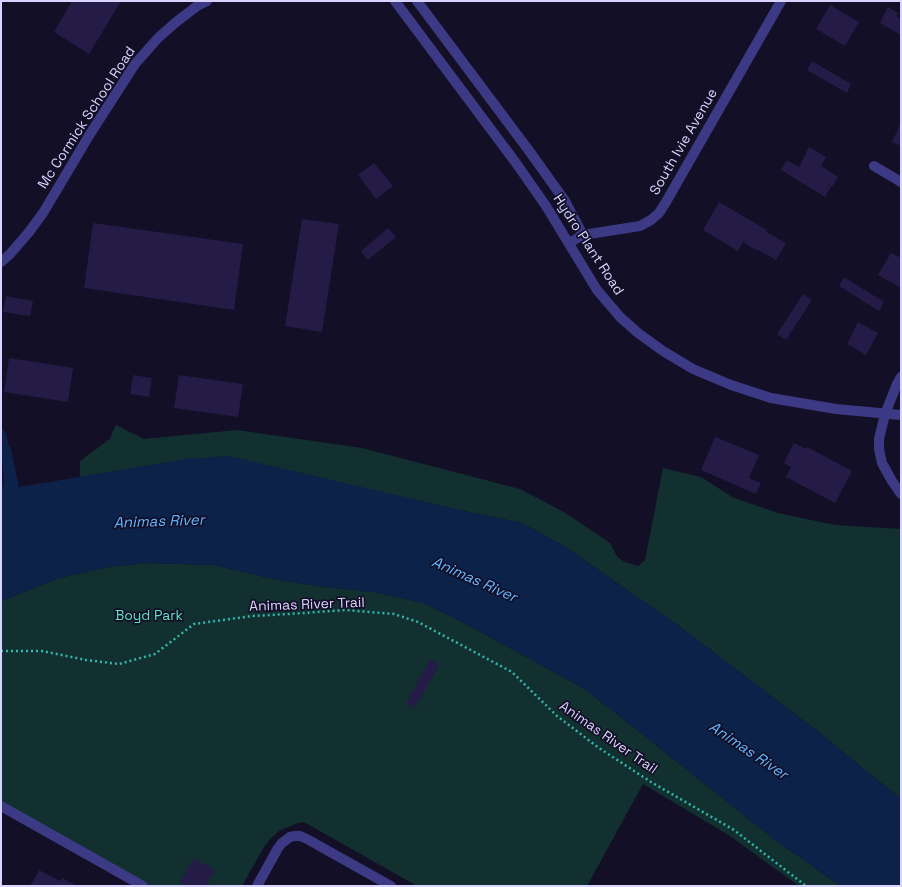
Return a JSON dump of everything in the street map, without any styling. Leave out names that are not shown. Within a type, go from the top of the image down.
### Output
[{"type":"street","name":"Mc Cormick School Road","points":[[1,262],[29,232],[43,213],[90,134],[135,64],[158,38],[175,23],[197,6],[207,1]]},
{"type":"street","name":"Hydro Plant Road","points":[[395,1],[516,163],[546,206],[597,290],[620,317],[638,333],[662,351],[693,369],[731,385],[771,398],[836,410],[901,414]]},
{"type":"street","points":[[417,1],[565,201],[583,235]]},
{"type":"street","name":"South Ivie Avenue","points":[[568,243],[583,235],[640,226],[651,220],[659,213],[781,1]]},
{"type":"street","points":[[874,166],[901,182]]},
{"type":"street","points":[[901,378],[897,384],[886,414],[879,439],[879,449],[882,463],[901,494]]},
{"type":"street","points":[[1,806],[143,886]]},
{"type":"street","points":[[256,886],[278,848],[286,840],[296,836],[300,836],[391,886]]},
{"type":"path","name":"Animas River Trail","points":[[1,651],[42,650],[86,660],[119,664],[155,654],[194,624],[252,616],[345,610],[394,614],[418,622],[512,672],[556,716],[593,743],[652,782],[734,830],[806,886]]},
{"type":"green space","points":[[116,425],[144,439],[237,430],[362,448],[520,489],[564,512],[610,543],[618,558],[638,566],[645,560],[663,468],[701,477],[734,498],[778,513],[835,525],[901,529],[901,799],[811,726],[679,626],[564,546],[522,523],[341,483],[187,459],[80,477],[80,461],[110,439]]},
{"type":"green space","name":"Boyd Park","points":[[146,563],[214,565],[273,579],[324,587],[374,592],[423,603],[453,617],[583,688],[780,844],[840,886],[799,886],[730,836],[643,784],[587,886],[417,886],[304,822],[279,831],[271,838],[264,847],[242,886],[151,886],[1,801],[1,601],[59,578],[108,567]]},
{"type":"water","name":"Animas River","points":[[7,443],[10,446],[19,487],[187,459],[229,456],[464,511],[522,523],[564,546],[679,626],[811,726],[901,799],[901,886],[840,886],[780,844],[583,688],[453,617],[423,603],[374,592],[324,587],[273,579],[214,565],[146,563],[108,567],[59,578],[1,601],[2,477],[4,486],[1,444]]},
{"type":"building","points":[[72,1],[121,1],[89,54],[54,32]]},
{"type":"building","points":[[830,5],[859,22],[845,46],[816,29]]},
{"type":"building","points":[[888,7],[898,13],[896,16],[901,19],[901,35],[880,23]]},
{"type":"building","points":[[812,61],[851,84],[847,93],[807,70]]},
{"type":"building","points":[[901,122],[901,146],[892,142]]},
{"type":"building","points":[[809,147],[826,157],[821,166],[838,177],[832,187],[827,184],[831,187],[825,197],[781,170],[787,160],[799,167]]},
{"type":"building","points":[[374,163],[393,186],[376,199],[358,175]]},
{"type":"building","points":[[719,202],[786,243],[776,260],[744,243],[744,241],[738,251],[703,230]]},
{"type":"building","points":[[302,219],[339,224],[322,332],[285,326]]},
{"type":"building","points":[[93,223],[243,244],[234,310],[84,288]]},
{"type":"building","points":[[388,228],[396,237],[368,260],[361,251]]},
{"type":"building","points":[[891,253],[901,258],[901,288],[878,275]]},
{"type":"building","points":[[844,277],[884,302],[879,311],[839,286]]},
{"type":"building","points":[[803,294],[812,300],[786,340],[777,334]]},
{"type":"building","points":[[6,296],[33,301],[30,316],[3,312]]},
{"type":"building","points":[[858,322],[878,333],[866,355],[847,344]]},
{"type":"building","points":[[9,358],[73,368],[68,402],[4,392]]},
{"type":"building","points":[[133,375],[152,378],[149,397],[130,394]]},
{"type":"building","points":[[179,375],[243,384],[238,417],[174,408]]},
{"type":"building","points":[[715,437],[759,455],[749,478],[761,483],[756,494],[701,470]]},
{"type":"building","points":[[794,443],[806,449],[807,447],[852,471],[835,503],[786,477],[791,467],[784,463]]},
{"type":"building","points":[[430,659],[439,665],[415,708],[406,703]]},
{"type":"building","points":[[193,858],[215,870],[206,886],[187,886],[180,882]]},
{"type":"building","points":[[39,870],[60,881],[62,878],[77,886],[30,886]]},
{"type":"waterway","points":[[1,431],[4,435],[6,450]]}]
